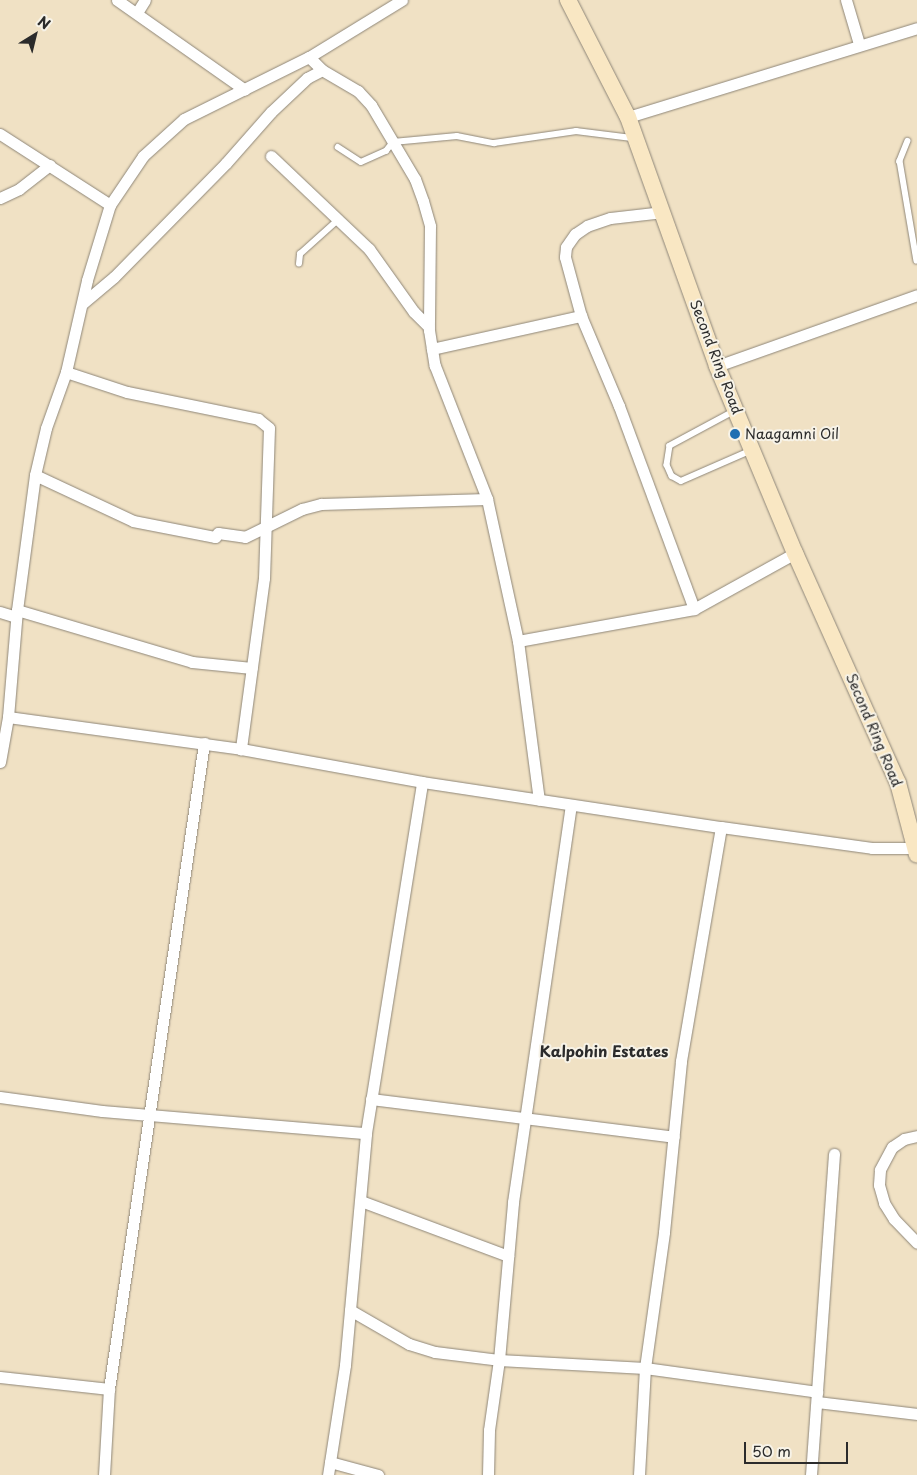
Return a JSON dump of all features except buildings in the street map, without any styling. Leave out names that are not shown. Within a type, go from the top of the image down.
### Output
[{"type":"street","points":[[117,0],[138,12],[245,90]]},
{"type":"street","points":[[138,12],[144,0]]},
{"type":"street","points":[[0,762],[8,717],[16,613],[35,475],[46,428],[66,372],[83,304],[86,280],[110,205],[143,156],[184,119],[309,57],[402,0]]},
{"type":"street","name":"Second Ring Road","points":[[568,0],[628,117],[717,366],[754,449],[795,553],[898,783],[916,851]]},
{"type":"street","points":[[846,0],[859,44]]},
{"type":"street","points":[[628,117],[859,44],[917,28]]},
{"type":"street","points":[[309,57],[322,70],[358,91],[371,105],[415,179],[430,226],[429,327],[432,349],[445,397],[487,499],[518,641],[539,800]]},
{"type":"street","points":[[83,304],[114,277],[226,163],[271,112],[307,78],[322,70]]},
{"type":"street","points":[[0,134],[110,205]]},
{"type":"street","points":[[271,156],[369,250],[414,312],[429,327]]},
{"type":"street","points":[[0,198],[19,189],[50,165]]},
{"type":"street","points":[[663,212],[610,218],[575,234],[566,247],[564,257],[581,316],[619,406],[694,609]]},
{"type":"street","points":[[717,366],[917,295]]},
{"type":"street","points":[[432,349],[581,316]]},
{"type":"street","points":[[66,372],[127,392],[266,422],[269,428],[268,524],[241,749]]},
{"type":"street","points":[[35,475],[109,512],[160,527],[192,530],[215,537],[218,533],[245,536],[268,524],[321,504],[487,499]]},
{"type":"street","points":[[518,641],[694,609],[795,553]]},
{"type":"street","points":[[0,612],[16,613],[192,662],[252,668]]},
{"type":"street","points":[[8,717],[204,743],[422,782],[571,806],[872,848],[916,851]]},
{"type":"street","points":[[104,1475],[109,1389],[204,743]]},
{"type":"street","points":[[328,1475],[350,1310],[366,1134],[422,782]]},
{"type":"street","points":[[488,1475],[489,1430],[499,1360],[508,1256],[524,1116],[571,806]]},
{"type":"street","points":[[639,1475],[645,1368],[674,1137],[681,1061],[721,828]]},
{"type":"street","points":[[0,1097],[150,1114],[366,1134]]},
{"type":"street","points":[[371,1099],[524,1116],[674,1137]]},
{"type":"street","points":[[917,1136],[904,1139],[892,1147],[880,1170],[879,1186],[894,1219],[917,1243]]},
{"type":"street","points":[[811,1475],[834,1154]]},
{"type":"street","points":[[361,1201],[508,1256]]},
{"type":"street","points":[[350,1310],[419,1348],[499,1360],[645,1368],[917,1414]]},
{"type":"street","points":[[0,1377],[109,1389]]},
{"type":"street","points":[[330,1462],[378,1475]]},
{"type":"lane","points":[[338,147],[361,162],[386,151],[393,142],[457,136],[494,143],[576,131],[636,138]]},
{"type":"lane","points":[[908,141],[900,162],[917,261]]},
{"type":"lane","points":[[299,264],[300,254],[338,220]]},
{"type":"lane","points":[[737,410],[670,446],[667,465],[672,476],[681,481],[754,449]]},
{"type":"place","name":"Naagamni Oil","points":[[735,434]]},
{"type":"district","name":"Kalpohin Estates","points":[[604,1051]]}]
